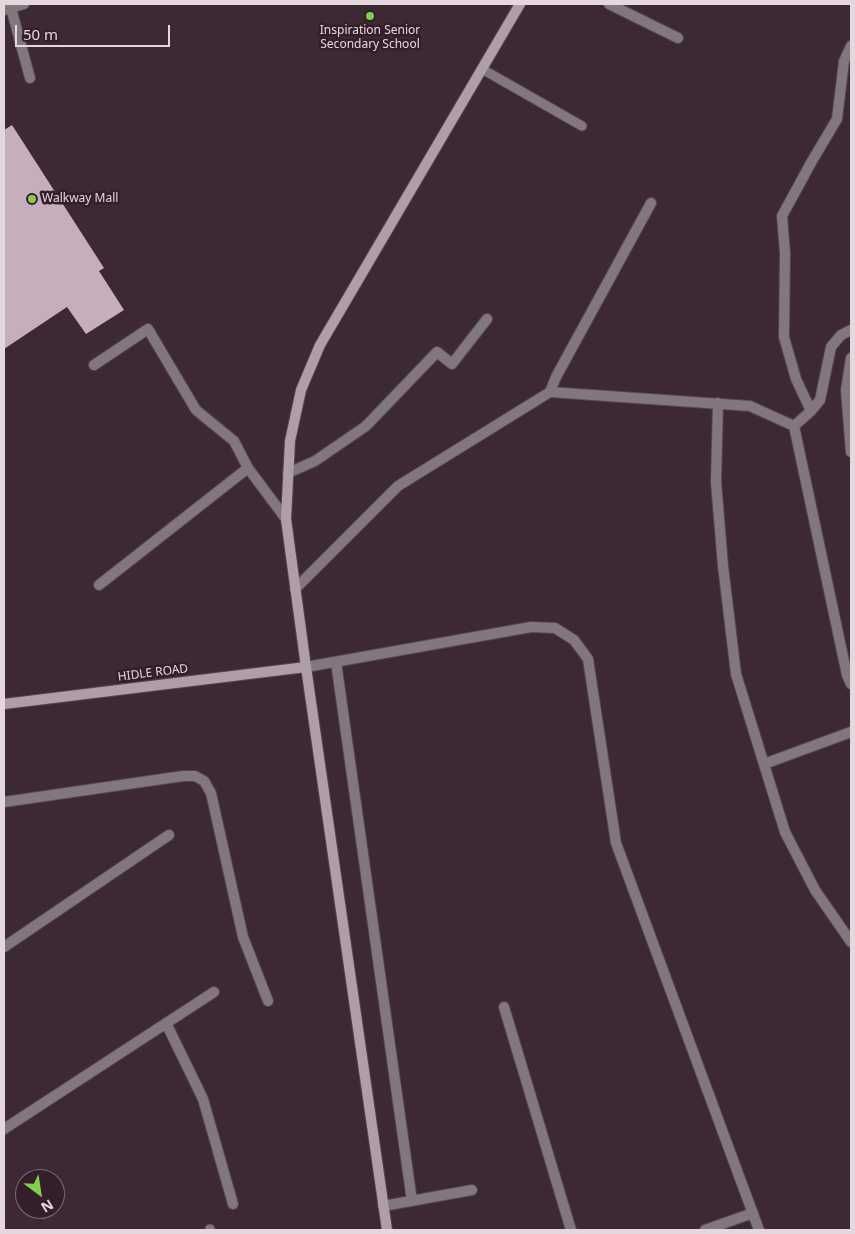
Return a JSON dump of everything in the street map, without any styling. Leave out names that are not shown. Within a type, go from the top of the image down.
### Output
[{"type":"main road","points":[[386,1230],[286,518],[290,441],[301,390],[320,345],[520,4]]},
{"type":"main road","name":"HIDLE ROAD","points":[[4,704],[306,667]]},
{"type":"street","points":[[24,4],[7,9],[30,78]]},
{"type":"street","points":[[609,4],[678,38]]},
{"type":"street","points":[[811,411],[796,379],[784,337],[785,253],[782,216],[837,119],[844,61],[851,46]]},
{"type":"street","points":[[295,589],[398,486],[550,392],[561,368],[651,203]]},
{"type":"street","points":[[288,473],[315,461],[366,426],[437,352],[452,364],[487,319]]},
{"type":"street","points":[[94,365],[148,329],[196,410],[234,441],[248,468],[286,518]]},
{"type":"street","points":[[794,426],[820,400],[831,347],[841,335],[851,330]]},
{"type":"street","points":[[851,358],[846,390],[851,452]]},
{"type":"street","points":[[550,392],[750,406],[794,426]]},
{"type":"street","points":[[718,403],[716,482],[723,566],[736,674],[785,832],[815,890],[851,942]]},
{"type":"street","points":[[794,426],[845,665],[851,684]]},
{"type":"street","points":[[100,585],[248,468]]},
{"type":"street","points":[[306,667],[531,627],[556,628],[574,640],[588,659],[616,844],[759,1230]]},
{"type":"street","points":[[336,662],[412,1201]]},
{"type":"street","points":[[764,764],[851,732]]},
{"type":"street","points":[[4,802],[183,776],[195,776],[204,781],[211,793],[243,937],[268,1001]]},
{"type":"street","points":[[4,947],[169,835]]},
{"type":"street","points":[[4,1129],[214,992]]},
{"type":"street","points":[[504,1007],[571,1230]]},
{"type":"street","points":[[166,1023],[203,1098],[233,1204]]},
{"type":"street","points":[[383,1206],[472,1190]]},
{"type":"street","points":[[706,1230],[753,1213]]},
{"type":"lane","points":[[482,69],[582,126]]},
{"type":"building","name":"Walkway Mall","points":[[12,125],[104,268],[99,271],[124,310],[86,334],[67,307],[4,349],[4,130]]},
{"type":"place","name":"Inspiration Senior Secondary School","points":[[370,16]]},
{"type":"place","name":"Walkway Mall","points":[[32,199]]}]
